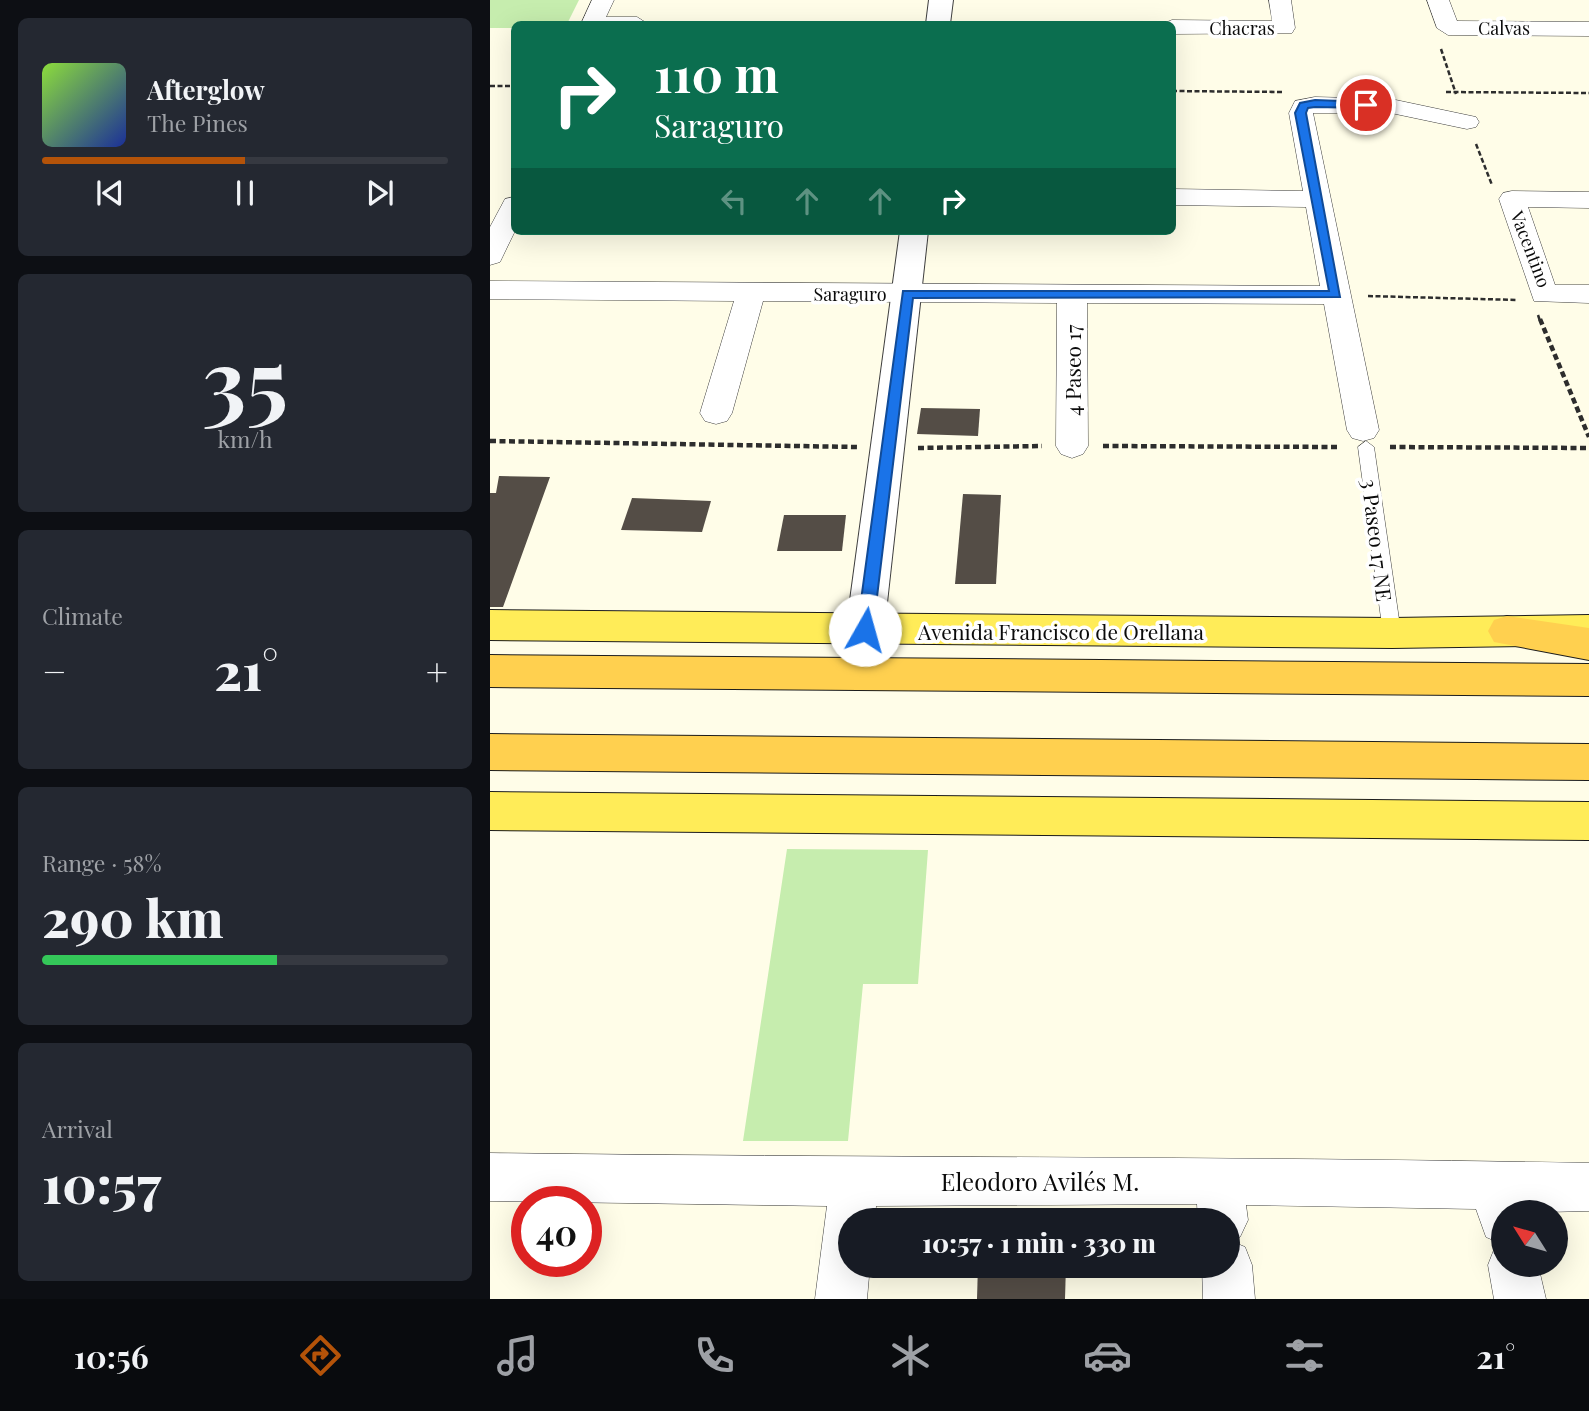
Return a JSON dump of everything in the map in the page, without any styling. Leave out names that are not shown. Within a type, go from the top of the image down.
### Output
[{"type":"highway","points":[[1507,631],[1589,644]]},
{"type":"highway","points":[[490,671],[1589,680]]},
{"type":"highway","points":[[490,752],[1589,762]]},
{"type":"main road","name":"Avenida Francisco de Orellana","points":[[490,625],[1392,633],[1589,630]]},
{"type":"main road","points":[[490,811],[1589,821]]},
{"type":"street","points":[[593,21],[603,0]]},
{"type":"street","points":[[938,21],[941,0]]},
{"type":"street","name":"Chacras","points":[[1176,27],[1284,28],[1280,0]]},
{"type":"street","name":"Calvas","points":[[1438,0],[1448,28],[1589,29]]},
{"type":"street","name":"3 Paseo 17 NE","points":[[1364,438],[1301,113],[1304,106],[1391,106],[1467,122]]},
{"type":"street","points":[[490,193],[511,194]]},
{"type":"street","points":[[1176,197],[1317,199]]},
{"type":"street","name":"Vacentino","points":[[1589,200],[1512,199],[1544,294],[1589,294]]},
{"type":"street","points":[[490,256],[511,211]]},
{"type":"street","points":[[865,630],[914,235]]},
{"type":"street","name":"Saraguro","points":[[490,290],[750,294],[1336,295]]},
{"type":"street","points":[[716,413],[750,294]]},
{"type":"street","name":"4 Paseo 17","points":[[1072,295],[1072,446]]},
{"type":"street","name":"Eleodoro Avilés M.","points":[[490,1177],[854,1182],[1222,1200],[1491,1203]]},
{"type":"street","points":[[841,1299],[854,1182]]},
{"type":"street","name":"Eleodoro Avilés M.","points":[[1517,1200],[1589,1187]]},
{"type":"street","points":[[1228,1278],[1229,1299]]},
{"type":"street","points":[[1516,1278],[1520,1299]]},
{"type":"lane","name":"3 Paseo 17 NE","points":[[1364,438],[1392,633]]},
{"type":"path","points":[[490,86],[511,86]]},
{"type":"path","points":[[1336,295],[1519,300]]},
{"type":"path","points":[[1537,313],[1589,437]]},
{"type":"path","points":[[490,441],[888,448],[1364,438],[1589,447]]},
{"type":"green space","points":[[490,0],[579,0],[568,21],[511,21],[511,28],[490,28]]},
{"type":"green space","points":[[787,849],[928,850],[918,984],[863,984],[848,1141],[743,1141]]},
{"type":"building","points":[[921,408],[980,409],[978,436],[917,434]]},
{"type":"building","points":[[499,476],[550,477],[503,607],[490,607],[490,493],[496,493]]},
{"type":"building","points":[[963,494],[1001,495],[996,584],[955,584]]},
{"type":"building","points":[[632,498],[711,501],[702,532],[621,530]]},
{"type":"building","points":[[784,515],[846,515],[842,551],[777,551]]},
{"type":"building","points":[[978,1278],[1066,1278],[1065,1299],[977,1299]]},
{"type":"route","points":[[865,630],[907,294],[1336,295],[1301,113],[1304,106],[1315,104],[1366,105]]}]
